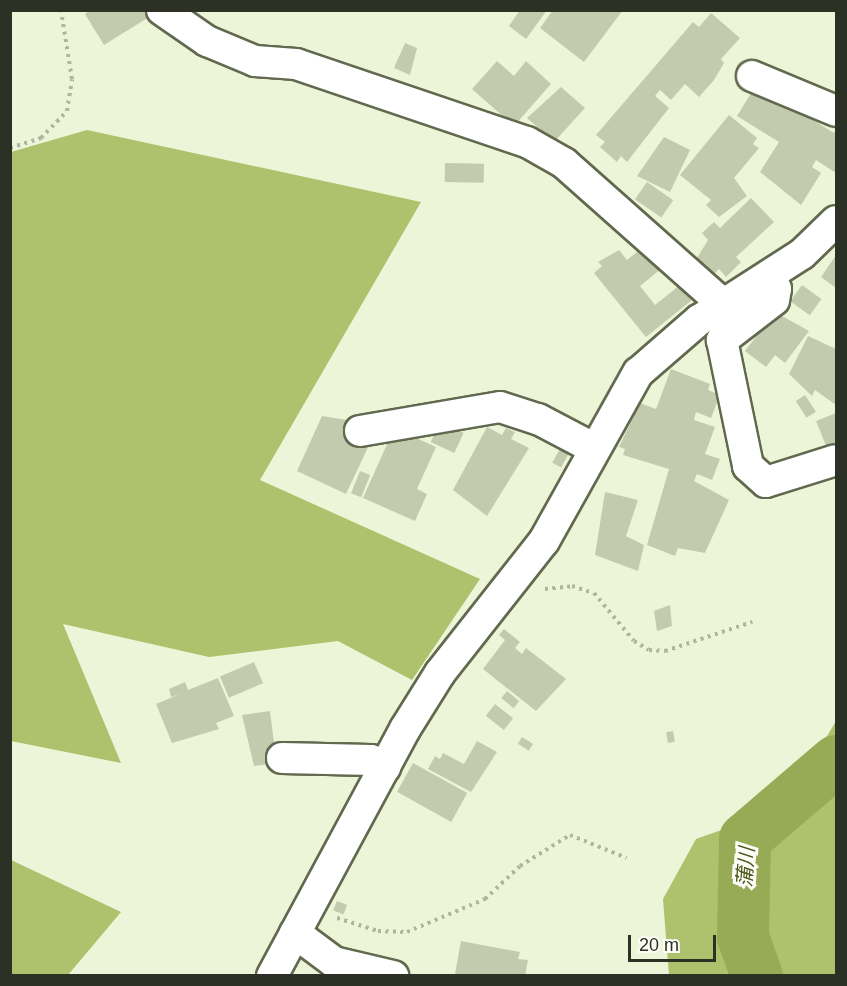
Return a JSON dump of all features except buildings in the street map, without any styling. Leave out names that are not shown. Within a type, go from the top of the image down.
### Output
[{"type":"street","points":[[162,10],[207,41],[255,60],[296,64],[527,142],[564,164],[723,305]]},
{"type":"street","points":[[752,76],[837,111]]},
{"type":"street","points":[[272,975],[385,767],[441,673],[549,532],[638,373],[665,346],[723,305],[770,276],[837,221]]},
{"type":"street","points":[[770,276],[776,289],[774,300],[722,340],[748,466],[755,478],[766,482],[837,460]]},
{"type":"street","points":[[360,431],[500,407],[538,418],[595,449]]},
{"type":"street","points":[[282,758],[371,760],[385,767]]},
{"type":"street","points":[[295,933],[334,962],[393,975]]},
{"type":"path","points":[[10,148],[41,138],[67,111],[72,79],[61,10]]},
{"type":"path","points":[[498,601],[514,609],[552,586],[572,586],[594,593],[634,641],[649,650],[665,651],[713,630],[753,622]]},
{"type":"path","points":[[309,906],[378,931],[407,932],[485,899],[520,866],[570,835],[627,858]]},
{"type":"green space","points":[[87,130],[421,202],[260,480],[480,579],[412,680],[338,641],[209,657],[63,624],[121,763],[11,741],[11,152]]},
{"type":"green space","points":[[836,721],[836,975],[669,975],[663,899],[696,839],[784,808]]},
{"type":"green space","points":[[11,860],[121,912],[68,975],[11,975]]},
{"type":"waterway","name":"蒲川","points":[[757,976],[743,937],[745,839],[836,761]]}]
